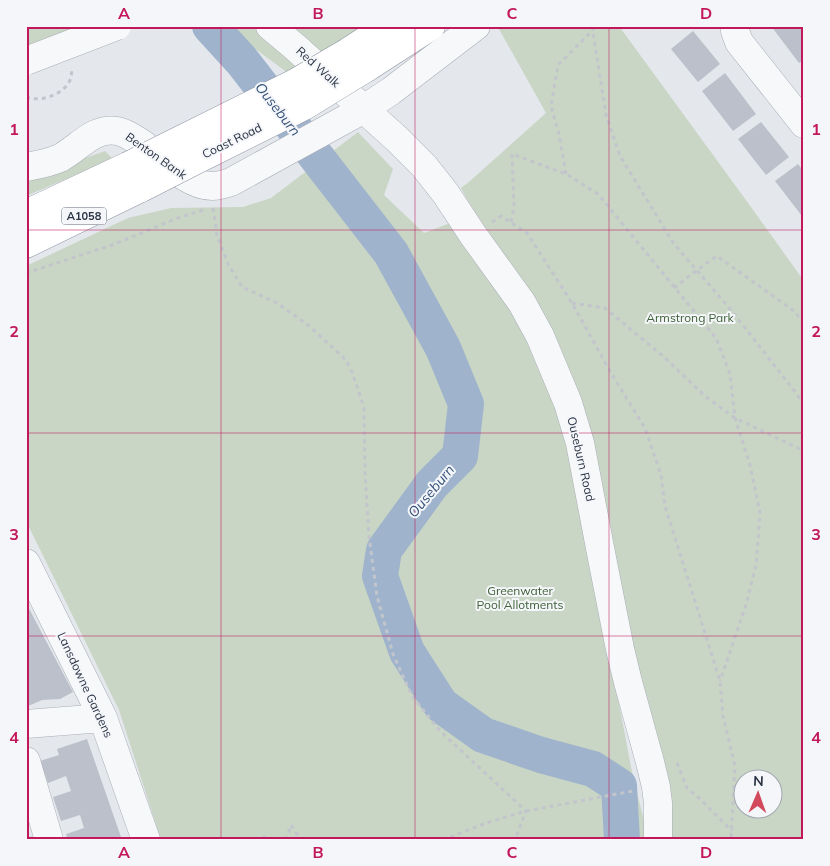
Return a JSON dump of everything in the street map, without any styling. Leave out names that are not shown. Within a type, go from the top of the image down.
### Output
[{"type":"highway","name":"Coast Road","points":[[357,60],[388,26]]},
{"type":"highway","name":"Coast Road","points":[[26,244],[135,177],[295,83],[357,60],[431,26]]},
{"type":"highway","name":"Coast Road","points":[[26,214],[135,177]]},
{"type":"street","points":[[26,61],[116,26]]},
{"type":"street","name":"Red Walk","points":[[270,26],[364,109]]},
{"type":"street","name":"Benton Bank","points":[[26,167],[57,160],[90,136],[106,131],[116,131],[132,136],[194,182],[213,186],[231,182],[364,109],[476,26]]},
{"type":"street","points":[[734,26],[739,42],[804,124]]},
{"type":"street","name":"Ouseburn Road","points":[[364,109],[410,151],[446,194],[522,303],[554,367],[582,451],[620,649],[656,787],[658,840]]},
{"type":"street","name":"Lansdowne Gardens","points":[[26,563],[104,718],[146,840]]},
{"type":"street","points":[[26,724],[104,718]]},
{"type":"street","points":[[26,761],[33,808],[49,840]]},
{"type":"path","points":[[566,174],[559,134],[551,106],[558,65],[593,28]]},
{"type":"path","points":[[593,28],[606,115],[620,156],[674,244],[743,325],[804,405]]},
{"type":"path","points":[[511,222],[514,207],[512,154],[566,174],[598,194],[716,338],[730,374],[735,418],[750,464],[760,513],[756,565],[746,604],[720,681]]},
{"type":"path","points":[[26,273],[112,245],[213,206],[217,236],[228,264],[242,286],[277,304],[308,325],[343,357],[351,369],[364,407],[365,473],[369,536],[377,596],[393,654],[412,696],[440,731],[526,811]]},
{"type":"path","points":[[473,235],[501,216],[527,233],[572,303],[611,373],[645,428],[661,475],[664,506],[720,681],[723,716],[735,766],[731,840]]},
{"type":"path","points":[[674,288],[717,256],[794,311],[804,323]]},
{"type":"path","points":[[572,303],[606,308],[664,357],[706,397],[735,418],[804,452]]},
{"type":"path","points":[[443,840],[486,823],[526,811],[640,790]]},
{"type":"path","points":[[699,798],[732,831]]},
{"type":"path","points":[[515,840],[526,811]]},
{"type":"path","points":[[286,840],[291,825],[300,840]]},
{"type":"path","points":[[255,840],[265,838],[266,840]]},
{"type":"green space","points":[[26,26],[91,26],[26,51]]},
{"type":"green space","points":[[224,26],[367,26],[288,73]]},
{"type":"green space","name":"Armstrong Park","points":[[502,26],[619,26],[804,281],[804,840],[667,840],[595,489],[486,233],[461,188],[546,113],[499,29]]},
{"type":"green space","name":"Greenwater Pool Allotments","points":[[358,132],[393,169],[384,195],[424,233],[453,222],[529,334],[559,400],[632,772],[646,829],[646,840],[161,840],[119,710],[26,521],[26,266],[128,218],[171,208],[243,207],[271,198]]},
{"type":"green space","points":[[105,151],[113,159],[26,196],[26,179]]},
{"type":"building","points":[[771,26],[804,26],[804,60],[799,63]]},
{"type":"building","points":[[693,31],[720,64],[698,82],[671,49]]},
{"type":"building","points":[[725,73],[756,114],[733,131],[702,91]]},
{"type":"building","points":[[761,122],[789,157],[766,175],[738,139]]},
{"type":"building","points":[[798,164],[804,172],[804,215],[802,216],[775,181]]},
{"type":"building","points":[[26,603],[73,692],[60,699],[42,700],[26,707]]},
{"type":"building","points":[[87,739],[122,840],[68,840],[66,834],[84,828],[80,815],[61,821],[53,797],[71,791],[66,776],[48,783],[40,761],[59,755],[57,749]]},
{"type":"building","points":[[40,836],[41,840],[26,840],[26,837]]},
{"type":"waterway","name":"Ouseburn","points":[[210,26],[242,61],[391,253],[443,348],[466,404],[460,456],[432,484],[384,550],[380,576],[407,652],[441,705],[483,735],[541,755],[593,769],[619,786],[622,840]]}]
